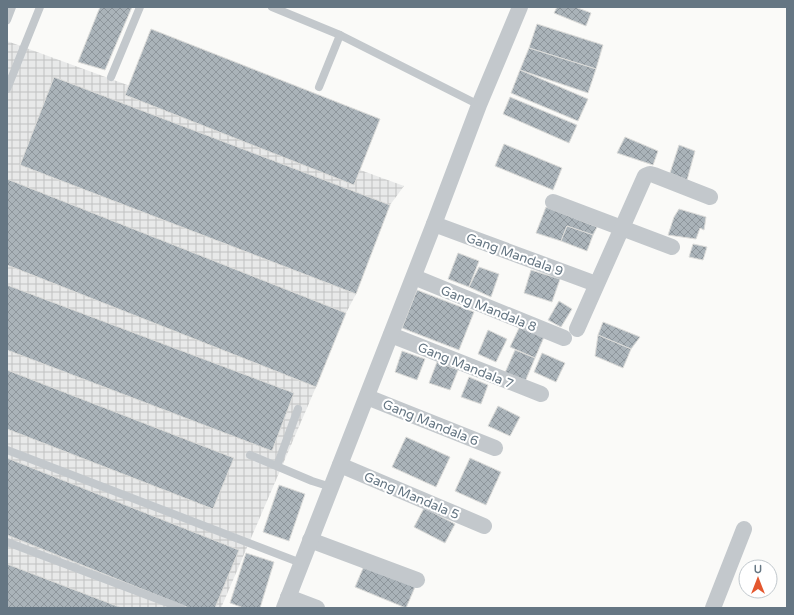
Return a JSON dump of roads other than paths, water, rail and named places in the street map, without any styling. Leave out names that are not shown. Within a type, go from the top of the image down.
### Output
[{"type":"street","points":[[317,608],[286,602],[414,277],[479,105],[520,7]]},
{"type":"street","points":[[596,284],[645,176],[654,175],[710,197]]},
{"type":"street","points":[[553,202],[672,247]]},
{"type":"street","name":"Gang Mandala 9","points":[[434,224],[596,284]]},
{"type":"street","name":"Gang Mandala 8","points":[[414,277],[570,333],[596,284]]},
{"type":"street","name":"Gang Mandala 7","points":[[391,335],[541,394]]},
{"type":"street","name":"Gang Mandala 6","points":[[367,397],[495,448]]},
{"type":"street","name":"Gang Mandala 5","points":[[340,464],[484,526]]},
{"type":"street","points":[[713,608],[744,529]]},
{"type":"street","points":[[310,540],[417,580]]},
{"type":"lane","points":[[7,20],[12,7]]},
{"type":"lane","points":[[7,89],[40,7]]},
{"type":"lane","points":[[110,77],[140,7]]},
{"type":"lane","points":[[272,7],[340,35],[479,105]]},
{"type":"lane","points":[[319,87],[340,35]]},
{"type":"lane","points":[[277,466],[298,409]]},
{"type":"lane","points":[[7,450],[301,563]]},
{"type":"lane","points":[[250,455],[312,481],[331,487]]},
{"type":"lane","points":[[7,542],[181,608]]}]
